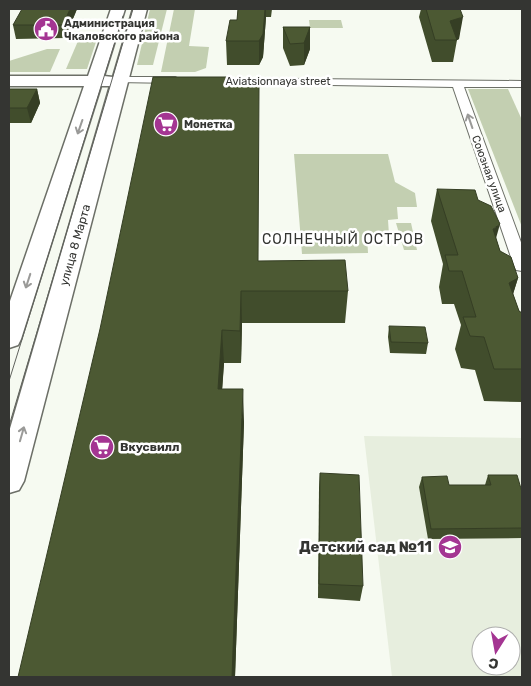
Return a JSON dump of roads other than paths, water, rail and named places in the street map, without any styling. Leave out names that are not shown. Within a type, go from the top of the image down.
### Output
[{"type":"main road","points":[[9,339],[96,81],[118,9]]},
{"type":"main road","name":"улица 8 Марта","points":[[9,481],[140,9]]},
{"type":"main road","name":"Aviatsionnaya street","points":[[9,81],[120,80]]},
{"type":"street","name":"Aviatsionnaya street","points":[[120,80],[522,84]]},
{"type":"street","name":"Союзная улица","points":[[458,83],[522,266]]},
{"type":"tram line","points":[[9,426],[133,9]]},
{"type":"tram line","points":[[9,381],[123,16]]},
{"type":"place","name":"Администрация Чкаловского района","points":[[46,29]]},
{"type":"place","name":"Монетка","points":[[166,124]]},
{"type":"place","name":"Вкусвилл","points":[[102,447]]},
{"type":"place","name":"Детский сад №11","points":[[450,547]]},
{"type":"district","name":"СОЛНЕЧНЫЙ ОСТРОВ","points":[[343,239]]}]
